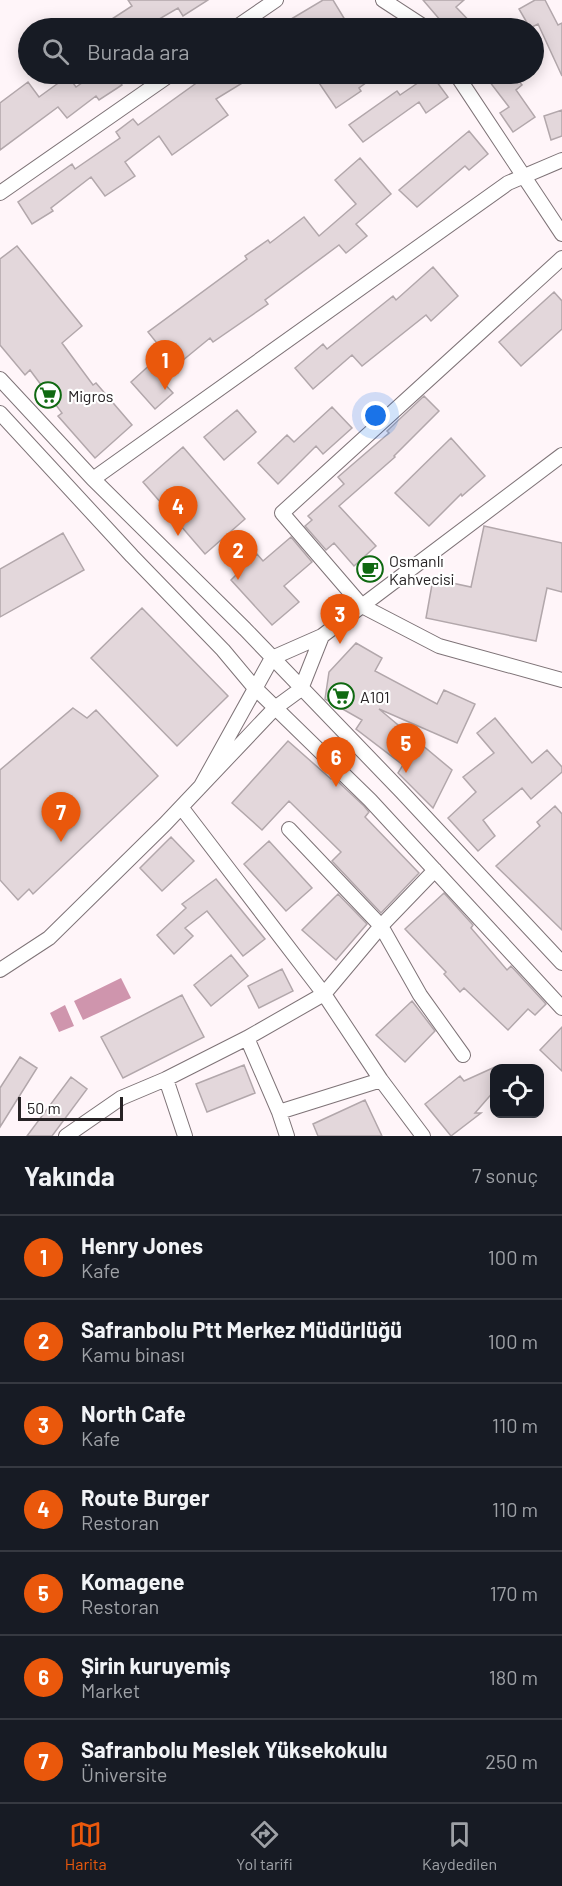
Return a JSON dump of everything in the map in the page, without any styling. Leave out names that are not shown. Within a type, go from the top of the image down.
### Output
[{"type":"street","points":[[250,18],[276,0]]},
{"type":"street","points":[[383,0],[411,18]]},
{"type":"street","points":[[0,193],[157,84]]},
{"type":"street","points":[[463,84],[562,234]]},
{"type":"street","points":[[93,479],[508,183],[562,160]]},
{"type":"street","points":[[562,258],[282,513],[362,606],[439,646],[562,680]]},
{"type":"street","points":[[0,379],[93,479],[301,688],[562,963]]},
{"type":"street","points":[[0,413],[132,556],[223,650],[254,687],[370,800],[562,1008]]},
{"type":"street","points":[[201,786],[272,658],[322,636],[562,455]]},
{"type":"street","points":[[0,970],[49,938],[181,807],[276,708],[301,688],[322,636]]},
{"type":"street","points":[[181,807],[324,994],[381,1080],[423,1136]]},
{"type":"street","points":[[289,829],[381,926],[420,995],[463,1055]]},
{"type":"street","points":[[66,1136],[121,1098],[166,1079],[247,1038],[324,994],[381,926],[435,870]]},
{"type":"street","points":[[247,1038],[287,1136]]},
{"type":"street","points":[[166,1079],[185,1136]]},
{"type":"street","points":[[279,1112],[381,1080]]},
{"type":"shaded area","points":[[121,978],[131,998],[83,1020],[74,1001]]},
{"type":"shaded area","points":[[65,1005],[74,1026],[59,1032],[50,1013]]},
{"type":"building","points":[[128,0],[208,0],[183,16],[178,8],[161,18],[113,18],[132,6]]},
{"type":"building","points":[[323,0],[333,0],[344,18],[293,18]]},
{"type":"building","points":[[423,0],[464,0],[456,7],[466,18],[438,18]]},
{"type":"building","points":[[535,0],[545,0],[558,25],[562,23],[562,76],[544,37],[544,18],[524,18],[519,9]]},
{"type":"building","points":[[25,84],[29,84],[39,97],[57,84],[74,84],[76,87],[80,84],[122,85],[99,100],[96,96],[67,118],[58,107],[0,150],[0,103]]},
{"type":"building","points":[[195,84],[241,84],[216,99],[228,115],[172,155],[159,136],[125,162],[135,176],[105,196],[91,177],[51,208],[53,211],[32,224],[18,202],[72,164],[75,169],[120,138],[116,132],[133,119],[138,125]]},
{"type":"building","points":[[320,84],[364,84],[359,88],[361,91],[336,108]]},
{"type":"building","points":[[416,84],[438,84],[448,97],[426,113],[419,102],[363,142],[349,125],[397,91],[400,95]]},
{"type":"building","points":[[491,84],[521,84],[516,90],[535,117],[513,132],[500,113],[509,107]]},
{"type":"building","points":[[562,110],[562,136],[551,140],[544,116]]},
{"type":"building","points":[[469,131],[488,154],[469,170],[465,166],[417,207],[399,190]]},
{"type":"building","points":[[360,158],[391,194],[356,224],[367,236],[346,253],[339,245],[265,300],[268,304],[213,342],[210,338],[160,379],[173,393],[155,409],[131,382],[164,352],[148,332],[247,259],[245,256],[268,240],[270,243],[304,217],[319,236],[356,204],[335,180]]},
{"type":"building","points":[[17,246],[82,326],[62,343],[93,385],[96,383],[132,425],[95,458],[58,416],[62,413],[30,370],[25,375],[0,345],[0,259]]},
{"type":"building","points":[[433,267],[458,296],[431,321],[426,315],[362,366],[352,355],[313,389],[295,368],[323,344],[327,349],[393,296],[396,300]]},
{"type":"building","points":[[554,292],[562,301],[562,329],[521,366],[499,342]]},
{"type":"building","points":[[424,396],[439,411],[395,457],[339,506],[376,546],[354,566],[334,543],[326,550],[305,526],[312,520],[308,516],[344,484],[338,477],[389,433],[387,431]]},
{"type":"building","points":[[332,407],[352,428],[323,454],[316,446],[278,484],[258,463],[287,435],[294,442]]},
{"type":"building","points":[[237,410],[256,432],[224,460],[204,437]]},
{"type":"building","points":[[451,438],[485,476],[462,496],[461,494],[429,526],[395,493]]},
{"type":"building","points":[[183,447],[245,519],[205,554],[143,482]]},
{"type":"building","points":[[484,526],[562,543],[562,592],[547,588],[536,641],[426,618],[433,579],[471,587]]},
{"type":"building","points":[[63,533],[84,570],[0,617],[0,569]]},
{"type":"building","points":[[291,537],[312,562],[284,586],[299,602],[272,625],[231,580],[257,554],[263,561]]},
{"type":"building","points":[[142,608],[228,696],[177,746],[91,658]]},
{"type":"building","points":[[356,643],[382,658],[375,671],[437,704],[444,690],[475,704],[457,743],[379,709],[452,770],[433,808],[398,773],[403,765],[356,729],[362,720],[325,699],[329,672]]},
{"type":"building","points":[[73,708],[87,718],[96,710],[158,776],[33,894],[29,889],[18,900],[0,880],[0,770]]},
{"type":"building","points":[[495,718],[532,763],[547,750],[562,767],[562,772],[531,799],[522,788],[483,820],[495,836],[478,851],[448,818],[476,792],[463,777],[494,753],[477,733]]},
{"type":"building","points":[[288,741],[331,779],[333,777],[364,806],[369,812],[365,817],[419,873],[381,913],[332,861],[341,852],[289,801],[262,830],[232,803]]},
{"type":"building","points":[[555,806],[562,814],[562,930],[496,866],[540,826],[537,822]]},
{"type":"building","points":[[171,837],[194,861],[162,891],[140,868]]},
{"type":"building","points":[[269,841],[312,888],[286,911],[244,864]]},
{"type":"building","points":[[216,879],[265,939],[243,956],[207,911],[185,928],[193,936],[174,954],[157,935],[186,908],[182,904]]},
{"type":"building","points":[[444,893],[473,925],[471,928],[507,970],[511,966],[546,1004],[535,1015],[528,1009],[508,1030],[464,988],[460,992],[444,974],[446,972],[405,929]]},
{"type":"building","points":[[338,894],[367,924],[336,960],[302,930]]},
{"type":"building","points":[[231,955],[248,976],[211,1006],[194,985]]},
{"type":"building","points":[[282,969],[293,991],[259,1008],[248,986]]},
{"type":"building","points":[[182,995],[204,1037],[123,1078],[101,1037]]},
{"type":"building","points":[[412,1001],[435,1031],[405,1062],[376,1035]]},
{"type":"building","points":[[562,1027],[562,1071],[540,1050]]},
{"type":"building","points":[[20,1057],[37,1068],[0,1127],[0,1088]]},
{"type":"building","points":[[244,1065],[255,1093],[207,1112],[196,1084]]},
{"type":"building","points":[[490,1069],[490,1096],[475,1113],[481,1113],[451,1136],[425,1104],[460,1076],[464,1081]]},
{"type":"building","points":[[71,1077],[87,1089],[52,1136],[27,1136]]},
{"type":"building","points":[[365,1100],[382,1136],[318,1136],[313,1124]]},
{"type":"place","name":"Henry Jones","points":[[165,390]]},
{"type":"place","name":"Migros","points":[[48,395]]},
{"type":"place","name":"Route Burger","points":[[178,536]]},
{"type":"place","name":"Osmanlı Kahvecisi","points":[[370,569]]},
{"type":"place","name":"Safranbolu Ptt Merkez Müdürlüğü","points":[[238,580]]},
{"type":"place","name":"North Cafe","points":[[340,644]]},
{"type":"place","name":"A101","points":[[341,696]]},
{"type":"place","name":"Komagene","points":[[406,773]]},
{"type":"place","name":"Şirin kuruyemiş","points":[[336,787]]},
{"type":"place","name":"Safranbolu Meslek Yüksekokulu","points":[[61,842]]}]
